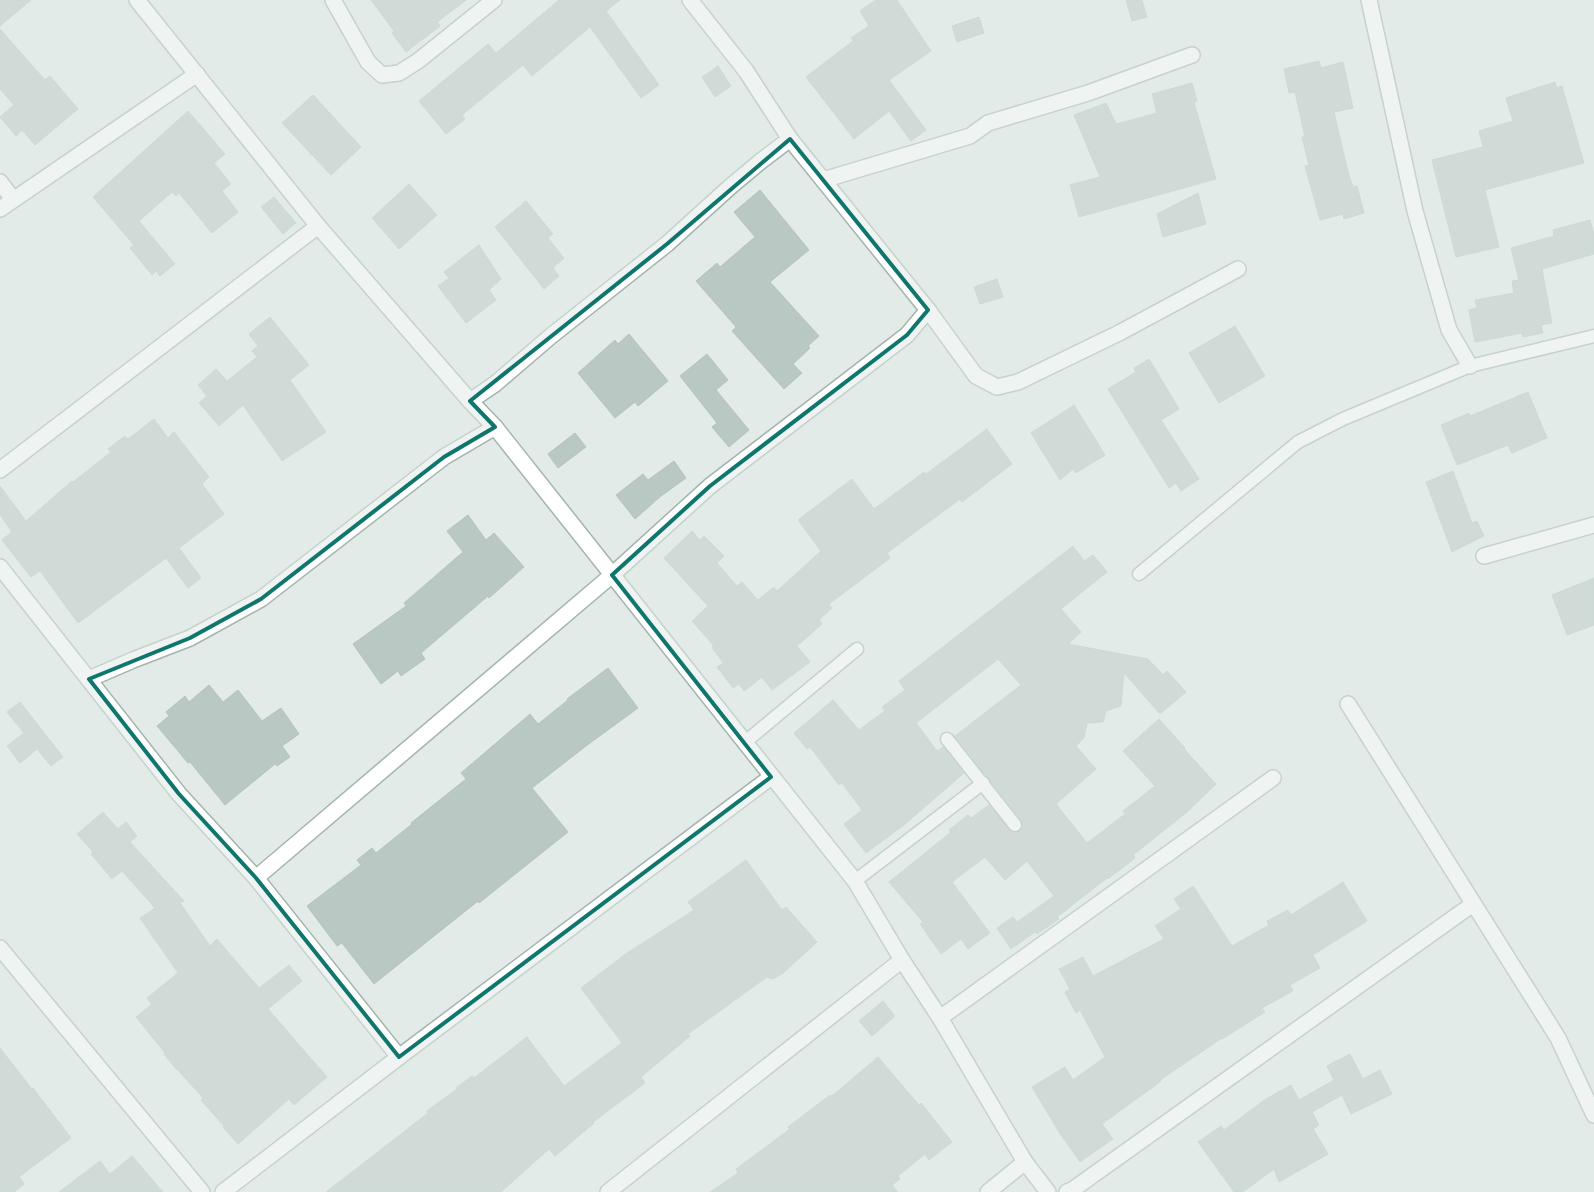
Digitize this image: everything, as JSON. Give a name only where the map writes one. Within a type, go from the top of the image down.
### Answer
[{"type":"street","points":[[137,0],[318,226],[470,401],[495,427],[855,881],[902,960],[940,1018],[1025,1162],[1048,1192]]},
{"type":"street","points":[[333,0],[368,62],[382,75],[399,73],[418,61],[494,0]]},
{"type":"street","points":[[690,0],[746,71],[790,140],[928,310],[976,376],[997,387],[1018,382],[1110,337],[1238,269]]},
{"type":"street","points":[[1369,0],[1418,220],[1449,330],[1470,366]]},
{"type":"street","points":[[823,180],[970,136],[988,123],[1088,93],[1192,56]]},
{"type":"street","points":[[0,209],[198,74]]},
{"type":"street","points":[[470,401],[495,384],[540,345],[660,250],[761,161],[790,140]]},
{"type":"street","points":[[0,182],[13,199]]},
{"type":"street","points":[[0,470],[318,226]]},
{"type":"street","points":[[256,878],[612,575],[710,486],[907,335],[928,310]]},
{"type":"street","points":[[90,679],[190,638],[260,599],[444,457],[495,427]]},
{"type":"street","points":[[1484,556],[1594,525]]},
{"type":"street","points":[[0,567],[179,794],[256,878],[399,1057]]},
{"type":"street","points":[[1348,704],[1558,1038],[1594,1115]]},
{"type":"street","points":[[223,1192],[771,777]]},
{"type":"street","points":[[940,1018],[1273,778]]},
{"type":"street","points":[[1067,1192],[1473,904]]},
{"type":"street","points":[[0,948],[202,1192]]},
{"type":"street","points":[[608,1192],[902,960]]},
{"type":"street","points":[[988,1192],[1025,1162]]},
{"type":"lane","points":[[1140,574],[1298,442],[1343,419],[1470,366],[1594,336]]},
{"type":"lane","points":[[744,743],[857,649]]},
{"type":"lane","points":[[947,739],[1015,825]]},
{"type":"lane","points":[[855,881],[983,783]]},
{"type":"highlighted area","points":[[790,139],[928,310],[907,335],[710,486],[612,575],[771,777],[399,1057],[256,878],[179,794],[89,679],[190,638],[261,599],[444,457],[495,427],[470,401],[667,244]]},
{"type":"building","points":[[0,0],[31,0],[0,26]]},
{"type":"building","points":[[371,0],[466,0],[437,22],[440,26],[406,52],[392,33],[394,31]]},
{"type":"building","points":[[559,0],[620,0],[606,11],[659,85],[641,98],[590,27],[532,76],[523,65],[462,115],[465,119],[446,134],[419,101],[488,44],[496,53]]},
{"type":"building","points":[[876,0],[897,0],[931,51],[889,80],[926,130],[911,141],[889,111],[854,139],[806,77],[853,41],[851,38],[869,26],[860,11]]},
{"type":"building","points":[[1126,0],[1142,0],[1147,17],[1132,21]]},
{"type":"building","points":[[979,17],[984,33],[957,42],[952,26]]},
{"type":"building","points":[[0,29],[45,80],[50,76],[78,109],[35,145],[22,130],[16,136],[0,117],[14,105],[0,89]]},
{"type":"building","points":[[1319,61],[1321,68],[1343,62],[1353,108],[1334,112],[1348,172],[1353,187],[1357,186],[1364,213],[1344,219],[1343,214],[1320,220],[1305,166],[1309,165],[1302,137],[1305,137],[1295,92],[1289,93],[1284,69]]},
{"type":"building","points":[[718,66],[731,86],[715,97],[702,77]]},
{"type":"building","points":[[1555,82],[1557,88],[1562,86],[1584,163],[1485,190],[1499,247],[1456,257],[1432,160],[1483,147],[1479,131],[1513,121],[1506,98]]},
{"type":"building","points":[[1192,83],[1197,101],[1194,102],[1216,179],[1079,217],[1070,185],[1100,177],[1074,115],[1106,103],[1116,124],[1157,113],[1152,94]]},
{"type":"building","points":[[313,95],[361,147],[331,175],[282,123]]},
{"type":"building","points":[[188,111],[225,154],[214,163],[231,184],[222,191],[238,212],[212,233],[179,193],[176,196],[172,192],[139,221],[175,264],[160,276],[156,271],[152,275],[130,248],[134,245],[93,197]]},
{"type":"building","points":[[409,184],[437,215],[399,249],[372,218]]},
{"type":"building","points":[[760,190],[809,250],[770,282],[819,336],[808,346],[810,348],[793,364],[802,373],[784,389],[732,331],[736,327],[696,281],[717,263],[720,267],[755,237],[734,212]]},
{"type":"building","points":[[1198,193],[1206,224],[1163,237],[1157,214]]},
{"type":"building","points":[[274,197],[296,223],[283,234],[261,207]]},
{"type":"building","points":[[526,201],[553,234],[548,238],[564,258],[553,268],[559,276],[544,289],[495,227]]},
{"type":"building","points":[[1590,220],[1594,235],[1594,254],[1542,269],[1552,323],[1541,325],[1543,333],[1523,337],[1522,333],[1475,342],[1469,310],[1477,308],[1475,300],[1514,293],[1512,281],[1519,280],[1511,248],[1554,236],[1553,230]]},
{"type":"building","points":[[479,245],[501,279],[489,290],[496,300],[466,323],[438,286],[449,278],[444,272]]},
{"type":"building","points":[[997,279],[1003,297],[980,304],[974,287]]},
{"type":"building","points":[[270,317],[309,365],[290,380],[326,432],[282,461],[243,405],[219,426],[199,403],[207,396],[198,385],[216,369],[227,381],[257,357],[252,351],[258,346],[249,334]]},
{"type":"building","points":[[1235,326],[1265,376],[1219,403],[1189,353]]},
{"type":"building","points":[[629,334],[668,381],[638,406],[635,402],[615,418],[578,373],[615,340],[618,344]]},
{"type":"building","points":[[707,354],[728,380],[716,390],[749,430],[729,447],[712,427],[717,423],[680,376]]},
{"type":"building","points":[[1149,359],[1179,409],[1161,420],[1199,479],[1181,491],[1176,483],[1169,488],[1108,389],[1136,372],[1134,368]]},
{"type":"building","points":[[1528,392],[1547,438],[1512,453],[1508,445],[1457,465],[1441,425],[1469,413],[1470,416]]},
{"type":"building","points":[[1074,405],[1105,455],[1076,473],[1073,469],[1060,480],[1031,433]]},
{"type":"building","points":[[154,419],[168,438],[174,432],[209,477],[202,484],[224,514],[179,548],[201,578],[188,588],[166,558],[78,623],[40,571],[31,577],[2,540],[12,532],[0,515],[0,486],[26,521],[72,481],[111,452],[108,449],[125,436],[128,439]]},
{"type":"building","points":[[987,429],[1012,464],[962,502],[960,499],[887,553],[890,558],[829,604],[832,608],[819,620],[822,624],[797,646],[810,662],[772,690],[762,677],[744,691],[739,684],[733,688],[717,667],[723,663],[712,647],[714,646],[692,621],[708,606],[664,558],[692,531],[700,540],[704,536],[724,556],[717,563],[737,586],[742,582],[758,600],[774,587],[777,591],[821,551],[798,520],[852,479],[874,509]]},
{"type":"building","points":[[575,433],[586,447],[558,468],[548,454]]},
{"type":"building","points":[[674,461],[686,478],[661,496],[635,519],[616,495],[643,474],[648,480]]},
{"type":"building","points":[[1453,471],[1472,523],[1477,521],[1484,536],[1452,552],[1426,482]]},
{"type":"building","points":[[468,515],[486,540],[494,533],[524,567],[421,653],[425,659],[401,676],[398,671],[381,684],[353,644],[406,606],[404,603],[463,552],[447,531]]},
{"type":"building","points":[[1073,546],[1084,561],[1093,555],[1107,572],[1061,609],[1081,632],[1068,644],[1148,659],[1163,675],[1167,671],[1186,692],[1160,714],[1124,673],[1121,706],[1106,711],[1103,722],[1087,723],[1084,738],[1076,746],[1096,769],[1056,804],[1087,843],[1125,814],[1123,811],[1155,786],[1123,751],[1159,719],[1216,784],[1187,812],[1133,855],[1135,858],[1057,917],[1059,919],[1037,934],[1035,932],[1011,949],[997,928],[1013,917],[1017,922],[1054,896],[1027,861],[1005,880],[985,857],[952,882],[990,933],[968,949],[961,939],[941,954],[920,924],[923,922],[889,882],[951,832],[949,830],[968,815],[971,818],[989,805],[1012,832],[1017,833],[1022,828],[1021,820],[955,736],[1021,685],[998,659],[916,723],[937,751],[943,747],[964,773],[904,825],[866,853],[844,824],[862,810],[842,783],[839,785],[810,747],[807,749],[794,733],[833,700],[859,730],[885,711],[882,707],[905,690],[899,681]]},
{"type":"building","points":[[1594,578],[1594,625],[1567,635],[1552,595]]},
{"type":"building","points":[[608,668],[638,708],[532,788],[568,832],[374,984],[342,943],[337,946],[307,906],[361,865],[357,860],[372,848],[376,853],[466,779],[461,773],[530,714],[538,724]]},
{"type":"building","points":[[209,685],[223,702],[238,690],[262,721],[281,708],[299,734],[282,746],[290,757],[277,766],[275,764],[225,805],[190,762],[188,763],[157,726],[169,716],[166,712],[185,696],[189,702]]},
{"type":"building","points":[[20,702],[63,757],[51,766],[37,749],[20,763],[7,746],[24,733],[7,712]]},
{"type":"building","points":[[103,812],[118,829],[126,822],[137,836],[130,842],[184,901],[180,903],[210,946],[217,939],[259,988],[289,965],[302,981],[268,1009],[327,1077],[294,1105],[289,1099],[238,1144],[201,1100],[203,1098],[176,1069],[136,1017],[152,1004],[147,998],[178,973],[140,918],[155,908],[122,871],[112,879],[91,854],[93,852],[77,834]]},
{"type":"building","points":[[746,860],[782,910],[786,907],[817,942],[782,974],[773,979],[767,977],[688,1034],[690,1036],[641,1077],[645,1083],[593,1122],[555,1156],[549,1149],[501,1192],[326,1192],[428,1113],[427,1111],[456,1088],[472,1076],[474,1078],[527,1037],[564,1086],[622,1043],[581,988],[627,953],[694,910],[688,902]]},
{"type":"building","points":[[1343,882],[1367,921],[1313,955],[1320,968],[1290,985],[1293,991],[1262,1008],[1265,1012],[1222,1038],[1160,1080],[1102,1124],[1113,1139],[1080,1162],[1059,1132],[1032,1087],[1065,1067],[1073,1080],[1105,1057],[1080,1010],[1076,1013],[1065,992],[1070,989],[1059,969],[1083,957],[1093,976],[1164,939],[1155,926],[1181,909],[1174,899],[1193,886],[1232,946],[1269,925],[1267,921],[1288,910],[1291,915]]},
{"type":"building","points":[[883,1001],[895,1016],[872,1036],[859,1021]]},
{"type":"building","points":[[0,1048],[71,1138],[19,1177],[24,1184],[14,1192],[0,1192]]},
{"type":"building","points":[[1350,1054],[1363,1079],[1380,1070],[1392,1094],[1351,1114],[1342,1095],[1312,1112],[1319,1125],[1313,1129],[1328,1154],[1279,1182],[1274,1169],[1243,1192],[1234,1192],[1198,1142],[1221,1126],[1224,1130],[1266,1099],[1291,1085],[1299,1100],[1334,1080],[1327,1066]]},
{"type":"building","points":[[878,1057],[919,1105],[921,1103],[952,1142],[929,1160],[925,1154],[898,1176],[900,1179],[892,1185],[898,1192],[710,1192],[738,1173],[736,1169],[790,1129],[788,1127],[830,1095],[832,1096]]},
{"type":"building","points":[[132,1156],[163,1192],[59,1192],[100,1161],[110,1174]]}]
